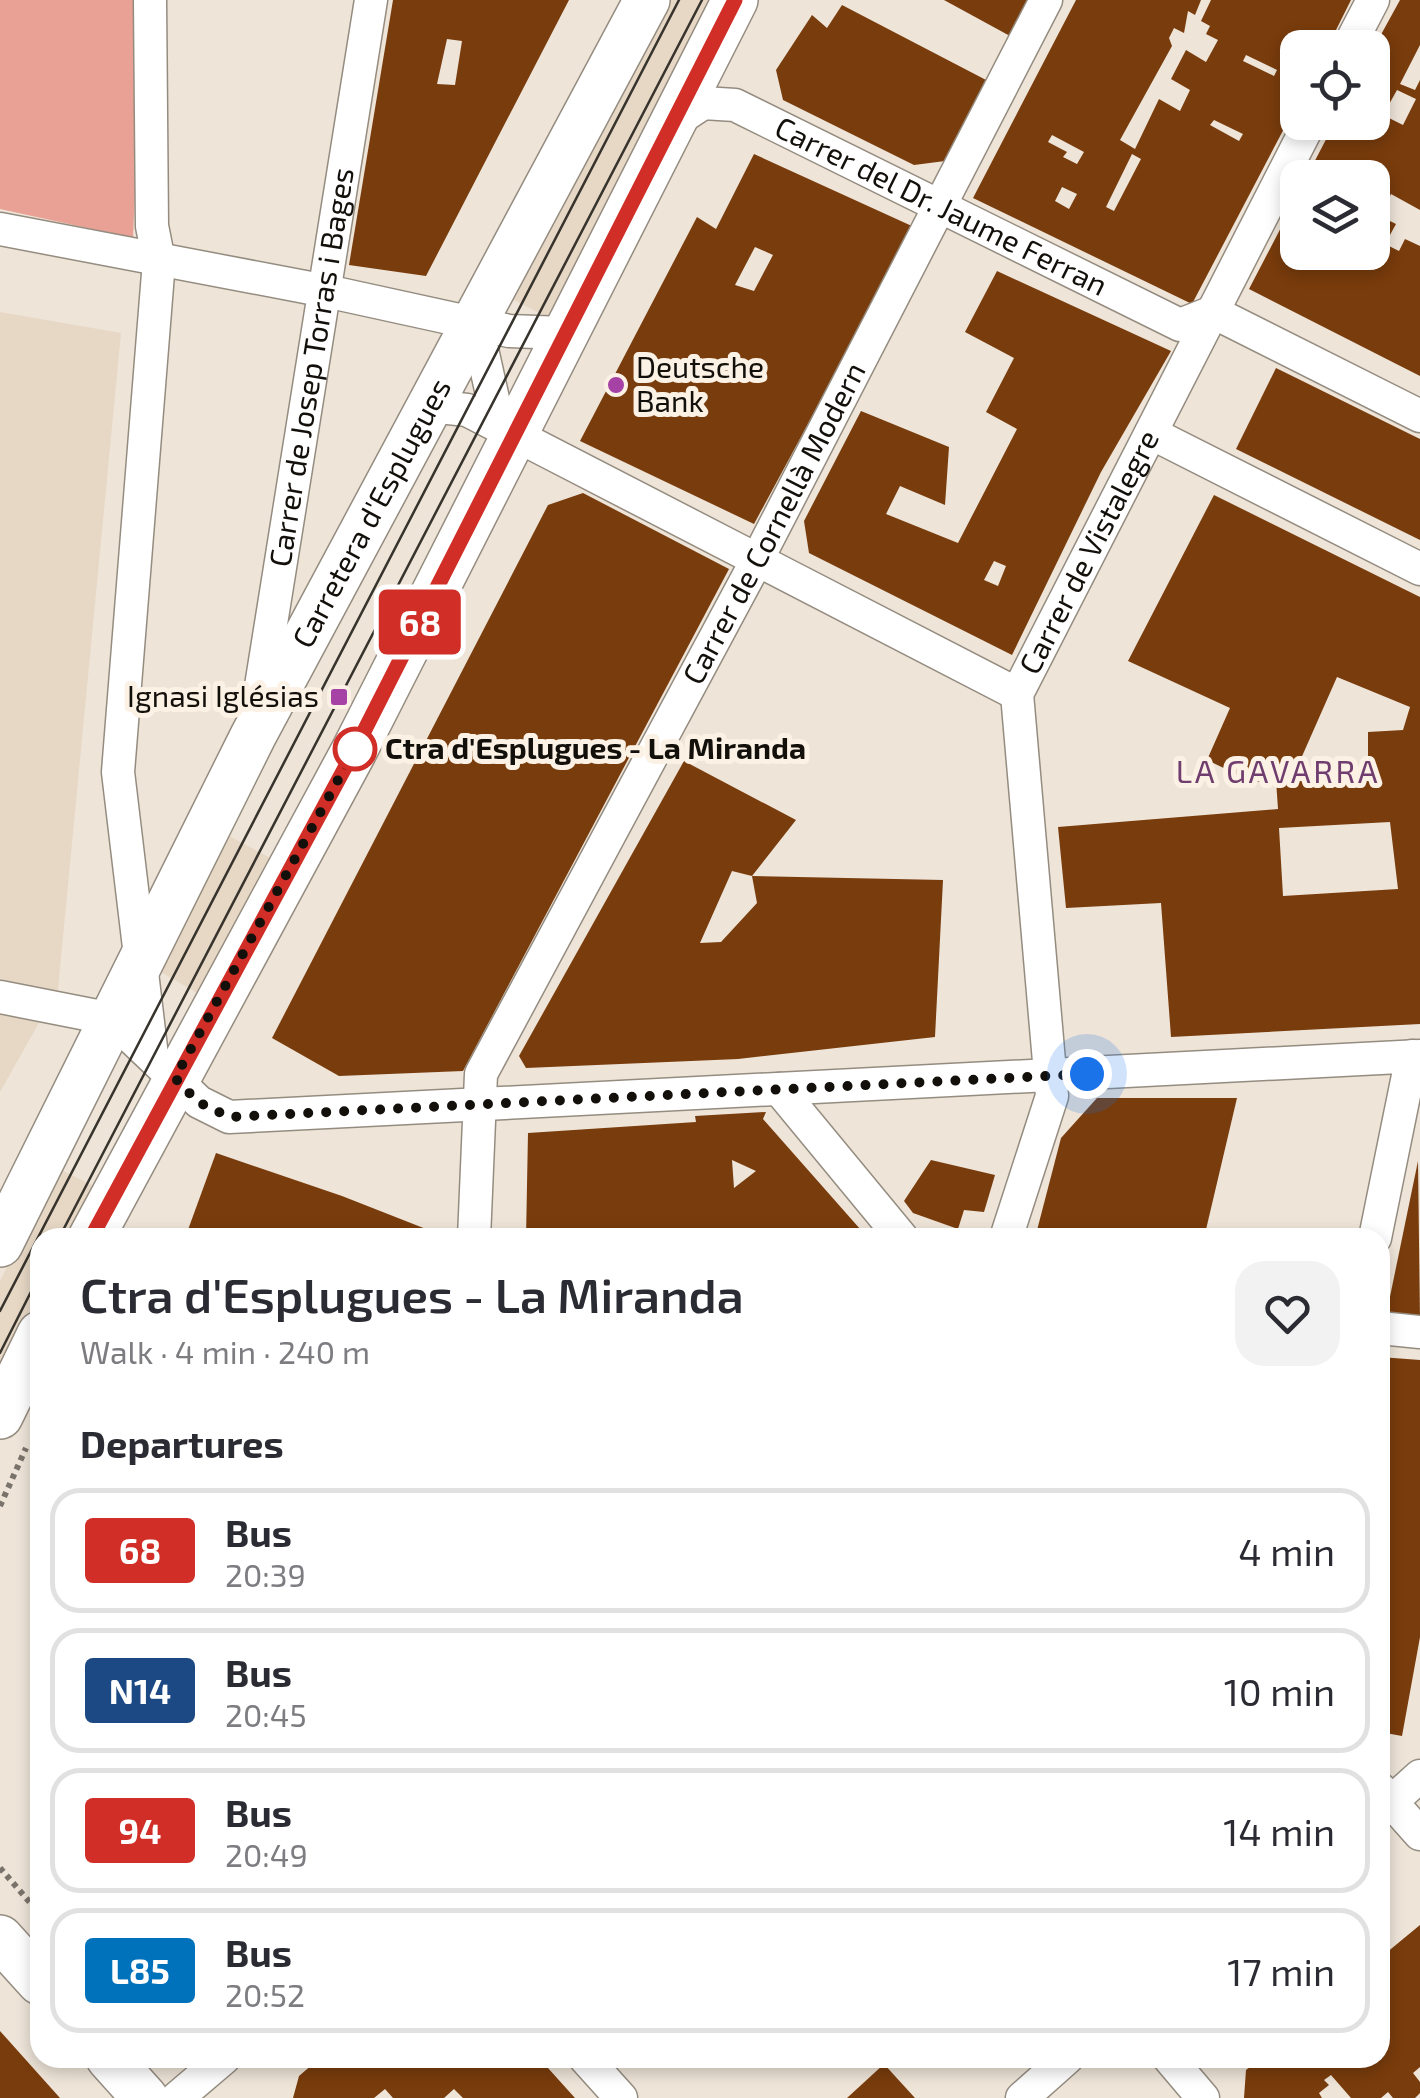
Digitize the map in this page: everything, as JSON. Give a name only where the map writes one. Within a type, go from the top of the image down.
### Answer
[{"type":"street","points":[[150,0],[152,226],[160,261],[118,772],[141,962],[175,1079]]},
{"type":"street","name":"Carrer de Josep Torras i Bages","points":[[253,736],[371,0]]},
{"type":"street","name":"Carretera d'Esplugues","points":[[4,1226],[253,736],[647,0]]},
{"type":"street","points":[[96,1228],[354,751],[507,431],[564,333],[735,0]]},
{"type":"street","name":"Carrer de Cornellà Modern","points":[[474,1228],[482,1074],[757,560],[1046,0]]},
{"type":"street","points":[[1357,30],[1373,0]]},
{"type":"street","name":"Carrer del Dr. Jaume Ferran","points":[[671,124],[692,107],[726,102],[940,203],[1180,324],[1213,312]]},
{"type":"street","name":"Carrer de Vistalegre","points":[[1009,1228],[1052,1096],[1017,694],[1301,140]]},
{"type":"street","points":[[0,229],[326,291],[508,331],[564,333]]},
{"type":"street","points":[[1213,312],[1420,416]]},
{"type":"street","points":[[476,322],[507,431]]},
{"type":"street","points":[[421,418],[449,406],[507,431],[1017,694]]},
{"type":"street","points":[[1151,434],[1420,569]]},
{"type":"street","points":[[0,996],[112,1020],[175,1079],[229,1117],[1416,1056],[1377,1228]]},
{"type":"street","points":[[779,1089],[894,1228]]},
{"type":"street","points":[[1390,1329],[1420,1332]]},
{"type":"street","points":[[16,1425],[30,1372]]},
{"type":"street","points":[[1390,1797],[1420,1776]]},
{"type":"street","points":[[1390,1806],[1420,1834]]},
{"type":"street","points":[[0,1938],[30,1971]]},
{"type":"street","points":[[117,2068],[145,2098]]},
{"type":"street","points":[[177,2098],[212,2068]]},
{"type":"street","points":[[594,2068],[621,2098]]},
{"type":"street","points":[[1022,2098],[1056,2068]]},
{"type":"street","points":[[1178,2068],[1203,2098]]},
{"type":"path","points":[[0,1506],[16,1425]]},
{"type":"path","points":[[0,1868],[30,1902]]},
{"type":"shaded area","points":[[0,0],[143,0],[133,238],[0,209]]},
{"type":"shaded area","points":[[666,0],[717,0],[551,319],[512,299]]},
{"type":"shaded area","points":[[0,312],[121,333],[58,989],[0,1092]]},
{"type":"shaded area","points":[[222,832],[278,862],[199,994],[159,971]]},
{"type":"shaded area","points":[[57,1168],[98,1188],[78,1228],[30,1228],[30,1322],[0,1381],[0,1281]]},
{"type":"building","points":[[393,0],[569,0],[426,276],[349,265]],"holes":[[[447,39],[462,41],[455,85],[437,84]]]},
{"type":"building","points":[[944,0],[1028,0],[1010,36]]},
{"type":"building","points":[[1076,0],[1201,0],[1195,15],[1188,11],[1184,33],[1174,28],[1169,38],[1172,46],[1120,140],[1135,149],[1159,99],[1180,111],[1190,90],[1171,79],[1186,50],[1206,62],[1218,40],[1206,34],[1210,26],[1201,21],[1211,0],[1351,0],[1336,30],[1280,30],[1280,136],[1192,304],[973,198]],"holes":[[[1246,55],[1277,70],[1274,76],[1243,61]],[[1214,120],[1243,134],[1239,141],[1210,125]],[[1052,135],[1084,152],[1077,164],[1063,157],[1067,152],[1048,142]],[[1132,154],[1141,159],[1114,211],[1106,207]],[[1062,187],[1077,194],[1069,209],[1055,201]]]},
{"type":"building","points":[[1400,0],[1420,0],[1420,45],[1400,84],[1415,90],[1420,80],[1420,210],[1390,196],[1390,160],[1315,160],[1326,140],[1390,140],[1390,118],[1403,125],[1416,99],[1397,90],[1390,102],[1390,30],[1384,30]]},
{"type":"building","points":[[842,5],[988,81],[945,161],[914,165],[783,100],[776,70],[812,15],[827,28]]},
{"type":"building","points":[[754,154],[914,227],[754,524],[580,441],[697,217],[716,229]],"holes":[[[755,247],[773,255],[754,291],[735,285]]]},
{"type":"building","points":[[1280,230],[1280,270],[1390,270],[1390,246],[1399,251],[1405,239],[1420,246],[1420,376],[1249,289]]},
{"type":"building","points":[[997,271],[1171,351],[1101,472],[1012,655],[809,553],[804,521],[861,411],[949,447],[945,505],[900,486],[886,514],[958,543],[1017,429],[986,412],[1014,358],[965,332]],"holes":[[[994,561],[1006,566],[998,586],[984,580]]]},
{"type":"building","points":[[1276,368],[1420,439],[1420,540],[1236,449]]},
{"type":"building","points":[[583,493],[729,569],[463,1071],[339,1076],[272,1038],[548,505]]},
{"type":"building","points":[[1214,495],[1420,597],[1420,1024],[1171,1037],[1161,903],[1066,908],[1058,827],[1278,809],[1276,780],[1230,784],[1234,773],[1207,760],[1230,708],[1128,661]],"holes":[[[1337,677],[1410,707],[1403,730],[1368,732],[1368,774],[1292,779]],[[1390,822],[1398,889],[1283,896],[1279,828]]]},
{"type":"building","points":[[684,761],[796,820],[752,876],[943,880],[935,1037],[738,1059],[526,1068],[519,1056]],"holes":[[[732,871],[752,876],[757,903],[721,942],[700,943]]]},
{"type":"building","points":[[1097,1098],[1237,1098],[1206,1228],[1038,1228],[1061,1138]]},
{"type":"building","points":[[766,1112],[763,1119],[859,1228],[526,1228],[528,1133],[696,1122],[695,1116]],"holes":[[[732,1160],[756,1171],[734,1188]]]},
{"type":"building","points":[[216,1153],[423,1228],[189,1228]]},
{"type":"building","points":[[931,1160],[995,1175],[984,1212],[964,1210],[958,1228],[913,1213],[904,1201]]},
{"type":"building","points":[[1418,1161],[1420,1319],[1390,1316],[1390,1297]]},
{"type":"building","points":[[1390,1358],[1420,1360],[1420,1637],[1402,1736],[1390,1734]]},
{"type":"building","points":[[1420,1925],[1420,2067],[1413,2073],[1420,2082],[1420,2093],[1415,2098],[1393,2098],[1388,2092],[1381,2098],[1351,2098],[1331,2075],[1324,2080],[1329,2085],[1319,2093],[1322,2098],[1244,2098],[1249,2068],[1390,2068],[1390,1950]]},
{"type":"building","points":[[0,2031],[60,2098],[0,2098]]},
{"type":"building","points":[[308,2068],[548,2068],[575,2098],[463,2098],[454,2089],[444,2098],[393,2098],[385,2089],[374,2098],[293,2098],[299,2076]]},
{"type":"building","points":[[880,2068],[888,2068],[915,2098],[847,2098]]},
{"type":"tram line","points":[[43,1228],[679,0]]},
{"type":"tram line","points":[[64,1228],[702,0]]},
{"type":"tram line","points":[[0,1311],[30,1253]]},
{"type":"tram line","points":[[0,1353],[30,1294]]},
{"type":"bus line","name":"68","points":[[96,1228],[354,751],[735,0]]},
{"type":"place","name":"Deutsche Bank","points":[[616,385]]},
{"type":"place","name":"Ignasi Iglésias","points":[[339,697]]},
{"type":"place","name":"Ctra d'Esplugues - La Miranda","points":[[355,749]]},
{"type":"district","name":"LA GAVARRA","points":[[1278,772]]},
{"type":"route","points":[[355,749],[175,1078],[198,1102],[229,1117],[1087,1074]]}]
